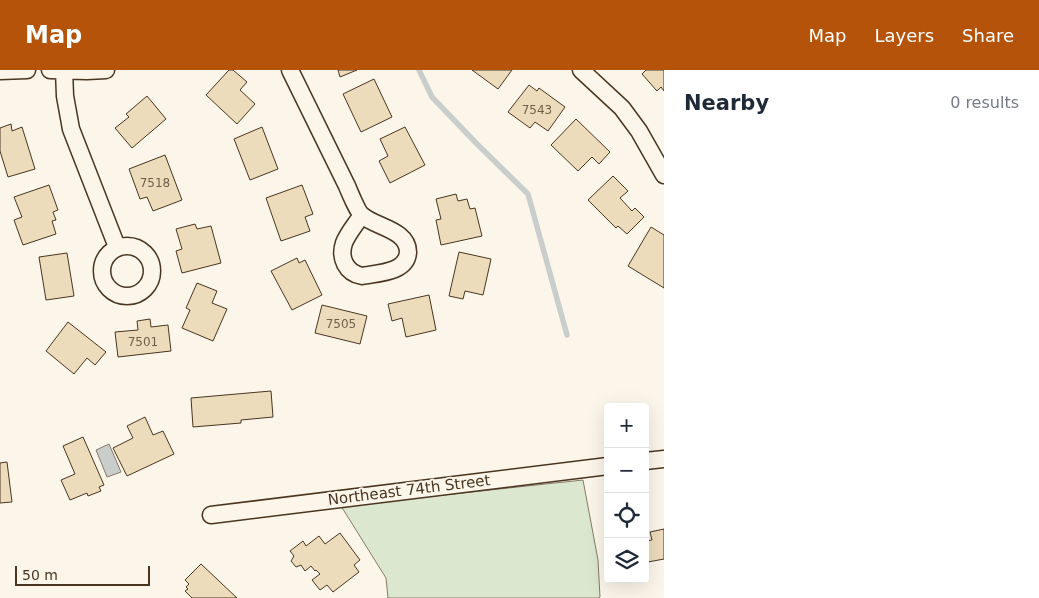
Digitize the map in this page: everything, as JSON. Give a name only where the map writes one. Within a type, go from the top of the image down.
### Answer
[{"type":"street","points":[[0,71],[27,70]]},
{"type":"street","points":[[106,70],[87,72],[60,70],[71,129],[117,247]]},
{"type":"street","points":[[290,70],[361,216]]},
{"type":"street","points":[[581,70],[622,108],[639,130],[664,175]]},
{"type":"street","points":[[649,461],[664,459]]},
{"type":"street","name":"Northeast 74th Street","points":[[211,515],[604,466]]},
{"type":"green space","points":[[583,480],[598,560],[600,597],[598,598],[388,598],[386,578],[341,506]]},
{"type":"shaded area","points":[[109,444],[121,472],[107,477],[96,450]]},
{"type":"building","points":[[229,70],[233,70],[247,82],[240,90],[255,104],[237,124],[206,95]]},
{"type":"building","points":[[338,70],[357,70],[340,77]]},
{"type":"building","points":[[472,70],[512,70],[498,89]]},
{"type":"building","points":[[646,70],[664,70],[664,91],[661,87],[657,91],[642,74]]},
{"type":"building","points":[[374,79],[392,117],[361,132],[343,94]]},
{"type":"building","points":[[529,85],[537,91],[539,88],[565,107],[548,131],[535,122],[530,128],[508,112]]},
{"type":"building","points":[[147,96],[166,119],[132,148],[115,128],[129,117],[126,114]]},
{"type":"building","points":[[576,119],[610,152],[599,164],[592,157],[578,171],[551,145]]},
{"type":"building","points":[[11,124],[12,131],[22,127],[35,169],[8,177],[0,151],[0,128]]},
{"type":"building","points":[[262,127],[278,169],[250,180],[234,139]]},
{"type":"building","points":[[405,127],[425,165],[390,183],[379,161],[388,156],[380,139]]},
{"type":"building","points":[[165,155],[182,200],[153,211],[147,197],[140,199],[129,169]]},
{"type":"building","points":[[613,176],[628,191],[620,198],[632,211],[635,208],[644,217],[627,234],[618,226],[616,228],[588,200]]},
{"type":"building","points":[[49,185],[58,210],[53,212],[56,220],[52,221],[56,234],[23,245],[14,220],[22,217],[14,197]]},
{"type":"building","points":[[302,185],[313,214],[305,217],[310,231],[281,241],[266,198]]},
{"type":"building","points":[[456,194],[458,201],[467,199],[470,209],[475,208],[482,236],[441,245],[436,220],[441,219],[436,199]]},
{"type":"building","points":[[195,224],[197,229],[211,226],[221,263],[182,273],[176,251],[182,249],[176,229]]},
{"type":"building","points":[[651,227],[664,235],[664,288],[628,266]]},
{"type":"building","points":[[459,252],[491,259],[483,295],[465,291],[463,299],[449,296]]},
{"type":"building","points":[[67,253],[74,296],[46,300],[39,257]]},
{"type":"building","points":[[297,258],[299,263],[305,260],[322,295],[292,310],[271,271]]},
{"type":"building","points":[[197,283],[217,291],[212,303],[227,309],[213,341],[182,328],[190,310],[186,308]]},
{"type":"building","points":[[429,295],[436,330],[406,337],[402,318],[392,321],[388,304]]},
{"type":"building","points":[[322,305],[367,316],[360,344],[315,333]]},
{"type":"building","points":[[150,319],[151,327],[168,325],[171,351],[118,357],[115,332],[138,330],[137,321]]},
{"type":"building","points":[[68,322],[106,352],[95,365],[87,358],[74,374],[46,351]]},
{"type":"building","points":[[271,391],[273,417],[241,420],[241,423],[193,427],[191,398]]},
{"type":"building","points":[[145,417],[153,435],[163,431],[174,454],[127,476],[113,448],[133,438],[127,426]]},
{"type":"building","points":[[83,437],[104,485],[99,487],[101,491],[88,496],[87,493],[70,500],[61,480],[75,474],[63,446]]},
{"type":"building","points":[[7,462],[12,502],[0,503],[0,463]]},
{"type":"building","points":[[664,529],[664,559],[649,562],[649,540],[652,540],[650,532]]},
{"type":"building","points":[[340,533],[360,560],[354,565],[359,572],[333,592],[327,585],[320,590],[312,580],[320,574],[311,566],[305,571],[301,565],[296,567],[291,561],[294,556],[290,551],[303,541],[306,546],[319,536],[325,544]]},
{"type":"building","points":[[201,564],[237,598],[192,598],[185,591],[188,589],[186,587],[189,584],[185,580]]},
{"type":"waterway","points":[[419,70],[432,97],[528,194],[567,335]]}]
